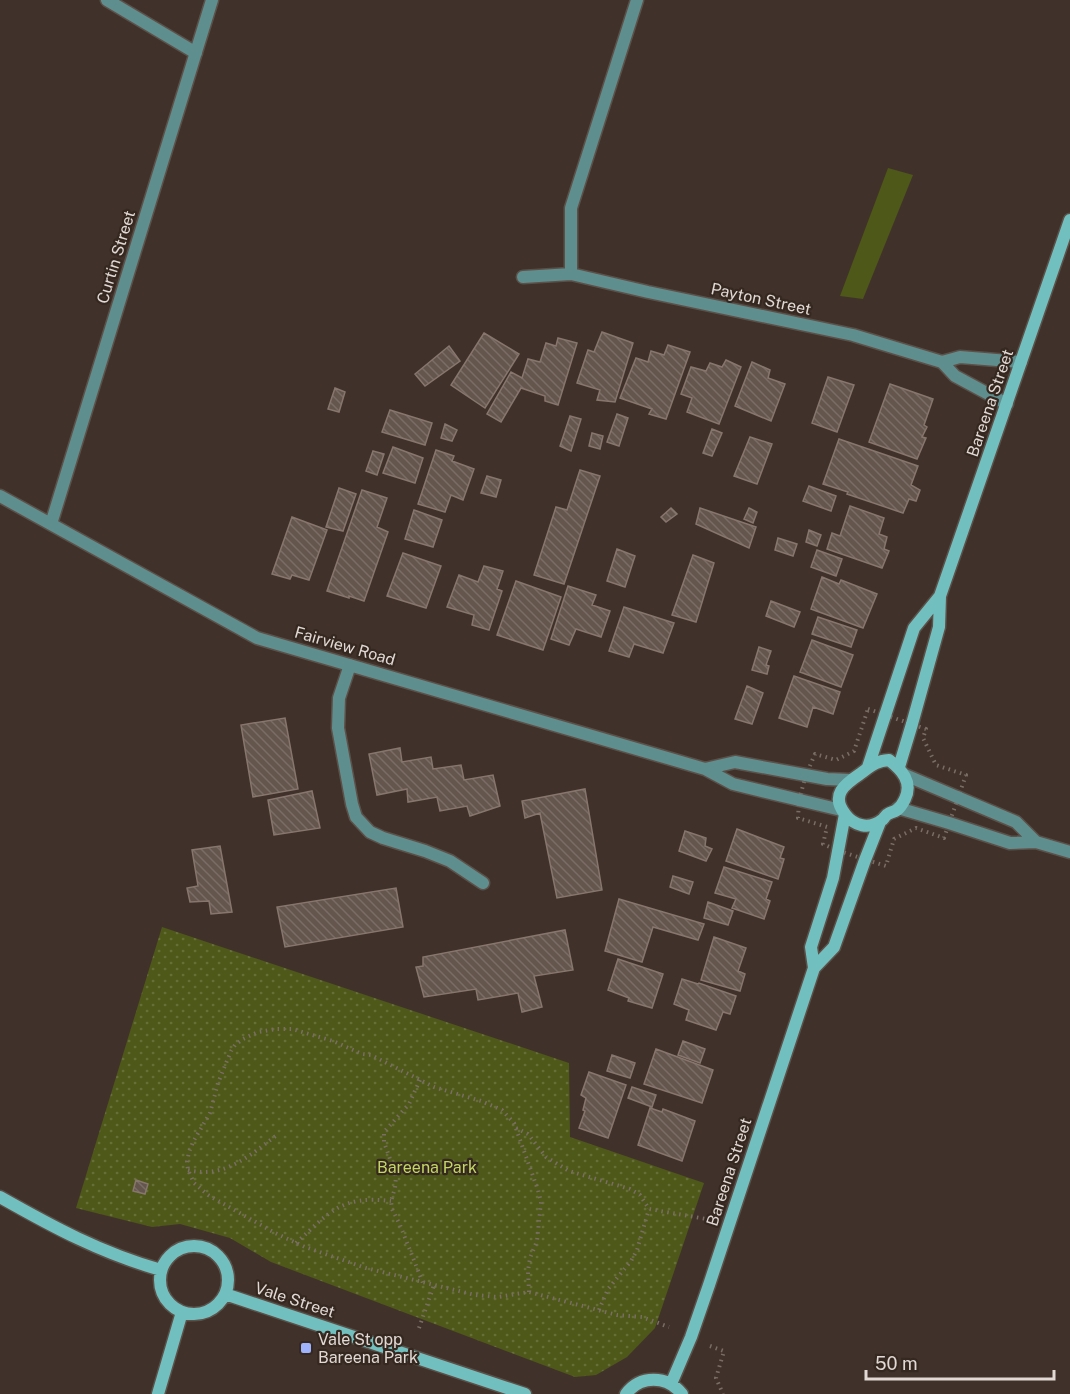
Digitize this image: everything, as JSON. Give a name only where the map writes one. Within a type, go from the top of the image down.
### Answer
[{"type":"main road","name":"Bareena Street","points":[[902,771],[912,724],[939,627],[940,596],[1070,220]]},
{"type":"main road","name":"Bareena Street","points":[[868,767],[914,628],[940,596]]},
{"type":"main road","points":[[889,760],[902,771],[908,785],[907,795],[898,808],[888,813],[880,822],[861,826],[853,823],[843,812],[839,799],[849,780],[868,767],[878,761],[889,760]]},
{"type":"main road","name":"Bareena Street","points":[[814,968],[811,947],[833,878],[843,812]]},
{"type":"main road","name":"Bareena Street","points":[[671,1384],[691,1337],[814,968],[834,947],[880,822]]},
{"type":"main road","points":[[0,1197],[88,1244],[130,1261],[161,1270]]},
{"type":"main road","points":[[183,1246],[206,1247],[223,1261],[228,1283],[225,1294],[220,1303],[212,1309],[202,1313],[182,1312],[165,1300],[159,1280],[161,1270],[165,1259],[173,1251],[183,1246]]},
{"type":"main road","name":"Vale Street","points":[[225,1294],[525,1394]]},
{"type":"main road","points":[[158,1394],[182,1312]]},
{"type":"main road","points":[[626,1394],[637,1383],[648,1380],[660,1380],[671,1384],[682,1394]]},
{"type":"street","points":[[106,0],[196,53]]},
{"type":"street","name":"Curtin Street","points":[[51,524],[212,0]]},
{"type":"street","points":[[571,274],[571,208],[637,0]]},
{"type":"street","name":"Payton Street","points":[[523,277],[571,274],[853,335],[942,362],[955,376],[1007,404]]},
{"type":"street","name":"Payton Street","points":[[942,362],[960,357],[1021,362]]},
{"type":"street","name":"Fairview Road","points":[[0,496],[257,638],[705,769],[733,783],[843,812]]},
{"type":"street","points":[[350,665],[339,698],[338,728],[356,817],[370,832],[450,861],[483,883]]},
{"type":"street","name":"Fairview Road","points":[[705,769],[735,762],[827,779],[849,780]]},
{"type":"street","points":[[902,771],[1016,822],[1036,842]]},
{"type":"street","points":[[898,808],[1010,843],[1036,842],[1070,852]]},
{"type":"path","points":[[529,1292],[528,1271],[537,1240],[541,1202],[514,1123],[502,1110],[434,1087],[371,1055],[362,1054],[348,1047],[292,1029],[258,1032],[235,1045],[218,1083],[210,1113],[193,1142],[187,1161],[194,1183],[208,1194],[296,1243],[366,1268],[475,1294],[498,1297],[529,1292],[617,1315],[642,1317],[669,1327]]},
{"type":"path","points":[[420,1080],[409,1104],[384,1132],[384,1142],[396,1176],[391,1201],[392,1209],[423,1283]]},
{"type":"path","points":[[516,1128],[528,1134],[546,1157],[569,1171],[630,1189],[640,1195],[649,1209],[730,1223]]},
{"type":"path","points":[[188,1170],[201,1173],[232,1167],[277,1135]]},
{"type":"path","points":[[296,1243],[340,1206],[354,1201],[376,1199],[391,1201]]},
{"type":"path","points":[[599,1310],[608,1289],[637,1250],[649,1209]]},
{"type":"path","points":[[419,1328],[434,1285]]},
{"type":"path","points":[[710,1346],[724,1350],[716,1378],[723,1394]]},
{"type":"green space","points":[[888,168],[913,175],[863,299],[840,296]]},
{"type":"green space","name":"Bareena Park","points":[[162,927],[569,1063],[570,1137],[704,1183],[655,1328],[627,1357],[596,1375],[575,1377],[271,1262],[230,1238],[180,1224],[152,1227],[76,1208]]},
{"type":"building","points":[[602,332],[633,343],[615,402],[597,400],[600,390],[577,383],[588,350],[594,352]]},
{"type":"building","points":[[484,333],[519,354],[485,408],[451,385]]},
{"type":"building","points":[[558,338],[577,343],[558,405],[545,401],[545,396],[521,388],[501,422],[487,414],[511,372],[522,378],[528,359],[540,362],[546,343],[556,346]]},
{"type":"building","points":[[668,345],[690,352],[666,419],[649,414],[652,409],[620,398],[636,358],[648,362],[651,351],[664,355]]},
{"type":"building","points":[[449,346],[460,361],[425,386],[415,374]]},
{"type":"building","points":[[726,360],[741,367],[719,424],[687,412],[692,398],[681,394],[691,367],[706,371],[710,363],[722,367]]},
{"type":"building","points":[[752,362],[770,370],[768,378],[785,384],[771,421],[735,406]]},
{"type":"building","points":[[828,377],[854,385],[837,432],[812,423]]},
{"type":"building","points":[[890,384],[933,399],[924,425],[927,427],[922,437],[926,438],[917,459],[869,442]]},
{"type":"building","points":[[335,388],[345,392],[339,412],[328,409]]},
{"type":"building","points":[[390,410],[432,423],[425,445],[382,432]]},
{"type":"building","points":[[617,414],[628,418],[619,446],[607,442]]},
{"type":"building","points":[[570,416],[581,419],[571,451],[560,446]]},
{"type":"building","points":[[445,424],[457,430],[452,441],[441,438]]},
{"type":"building","points":[[712,429],[722,433],[712,456],[703,453]]},
{"type":"building","points":[[592,433],[603,436],[600,449],[589,446]]},
{"type":"building","points":[[750,437],[772,444],[757,484],[734,476]]},
{"type":"building","points":[[839,439],[918,466],[911,485],[920,490],[916,501],[909,499],[903,513],[823,484]]},
{"type":"building","points":[[393,447],[423,458],[415,483],[383,473]]},
{"type":"building","points":[[436,450],[454,456],[452,461],[474,469],[463,500],[451,495],[445,512],[418,504]]},
{"type":"building","points":[[373,451],[384,454],[377,475],[366,471]]},
{"type":"building","points":[[580,470],[600,476],[564,584],[534,575],[556,507],[567,510]]},
{"type":"building","points":[[487,476],[501,480],[496,497],[481,493]]},
{"type":"building","points":[[809,486],[836,496],[831,511],[803,501]]},
{"type":"building","points":[[339,488],[356,494],[343,531],[326,527]]},
{"type":"building","points":[[362,490],[387,498],[377,527],[388,532],[364,601],[327,591]]},
{"type":"building","points":[[850,506],[884,518],[879,534],[887,537],[884,549],[889,551],[882,568],[827,549],[832,533],[840,536]]},
{"type":"building","points":[[671,508],[677,514],[666,522],[661,517]]},
{"type":"building","points":[[700,508],[756,527],[749,548],[696,524]]},
{"type":"building","points":[[749,508],[757,512],[753,523],[744,519]]},
{"type":"building","points":[[414,510],[442,520],[433,547],[405,539]]},
{"type":"building","points":[[292,517],[327,530],[309,580],[292,575],[290,579],[272,574]]},
{"type":"building","points":[[809,530],[821,535],[817,546],[806,542]]},
{"type":"building","points":[[778,538],[797,544],[793,556],[775,550]]},
{"type":"building","points":[[617,549],[635,556],[625,587],[607,581]]},
{"type":"building","points":[[817,550],[842,559],[836,576],[811,567]]},
{"type":"building","points":[[403,553],[441,566],[426,608],[387,596]]},
{"type":"building","points":[[693,555],[714,563],[696,622],[672,615]]},
{"type":"building","points":[[484,566],[503,571],[497,589],[502,591],[489,630],[472,625],[474,615],[447,607],[459,575],[478,582]]},
{"type":"building","points":[[822,577],[839,584],[841,580],[877,594],[863,628],[811,609]]},
{"type":"building","points":[[516,581],[561,597],[543,650],[497,635]]},
{"type":"building","points":[[568,586],[596,595],[592,605],[610,611],[601,637],[576,629],[569,645],[551,639]]},
{"type":"building","points":[[771,601],[800,612],[794,627],[766,616]]},
{"type":"building","points":[[624,607],[674,623],[663,653],[634,644],[629,657],[609,651]]},
{"type":"building","points":[[818,617],[857,630],[851,647],[812,634]]},
{"type":"building","points":[[812,640],[853,655],[841,687],[800,672]]},
{"type":"building","points":[[759,647],[771,651],[766,665],[769,666],[767,674],[752,670]]},
{"type":"building","points":[[794,676],[840,692],[833,714],[813,707],[807,727],[779,718]]},
{"type":"building","points":[[747,686],[763,693],[752,724],[735,719]]},
{"type":"building","points":[[285,718],[298,789],[253,797],[241,725]]},
{"type":"building","points":[[400,748],[402,762],[431,757],[433,769],[461,765],[464,780],[493,775],[500,806],[470,816],[467,806],[440,811],[437,797],[408,802],[407,789],[377,795],[369,754]]},
{"type":"building","points":[[585,789],[602,890],[557,898],[540,813],[525,818],[522,801]]},
{"type":"building","points":[[312,791],[320,828],[274,835],[268,800]]},
{"type":"building","points":[[737,829],[784,847],[780,858],[784,859],[778,879],[726,861]]},
{"type":"building","points":[[685,831],[706,838],[705,846],[712,849],[706,861],[679,851]]},
{"type":"building","points":[[220,846],[232,912],[211,914],[209,901],[190,902],[187,888],[198,886],[192,850]]},
{"type":"building","points":[[724,867],[772,882],[766,899],[770,901],[764,919],[732,908],[736,899],[715,893]]},
{"type":"building","points":[[673,876],[693,882],[689,894],[670,887]]},
{"type":"building","points":[[396,888],[403,927],[285,947],[277,907]]},
{"type":"building","points":[[619,899],[704,924],[698,940],[653,927],[642,962],[605,951]]},
{"type":"building","points":[[708,902],[733,911],[728,925],[704,918]]},
{"type":"building","points":[[565,930],[573,970],[534,976],[542,1007],[522,1012],[518,993],[478,1000],[476,989],[424,997],[416,967],[423,966],[423,957]]},
{"type":"building","points":[[714,937],[746,948],[738,971],[745,974],[740,991],[701,980]]},
{"type":"building","points":[[618,959],[663,974],[652,1008],[628,1001],[629,998],[608,990]]},
{"type":"building","points":[[682,979],[736,996],[730,1014],[723,1012],[716,1030],[686,1020],[689,1010],[674,1004]]},
{"type":"building","points":[[683,1041],[705,1049],[700,1063],[678,1055]]},
{"type":"building","points":[[656,1049],[713,1070],[702,1103],[644,1084]]},
{"type":"building","points":[[612,1055],[635,1063],[630,1078],[607,1071]]},
{"type":"building","points":[[589,1072],[626,1085],[608,1138],[579,1128],[585,1111],[583,1110],[586,1098],[581,1095]]},
{"type":"building","points":[[632,1087],[656,1095],[652,1107],[628,1098]]},
{"type":"building","points":[[650,1108],[662,1112],[663,1109],[695,1121],[682,1161],[638,1145]]},
{"type":"building","points":[[136,1180],[148,1184],[145,1194],[133,1191]]},
{"type":"place","name":"Vale St opp Bareena Park","points":[[306,1348]]}]
